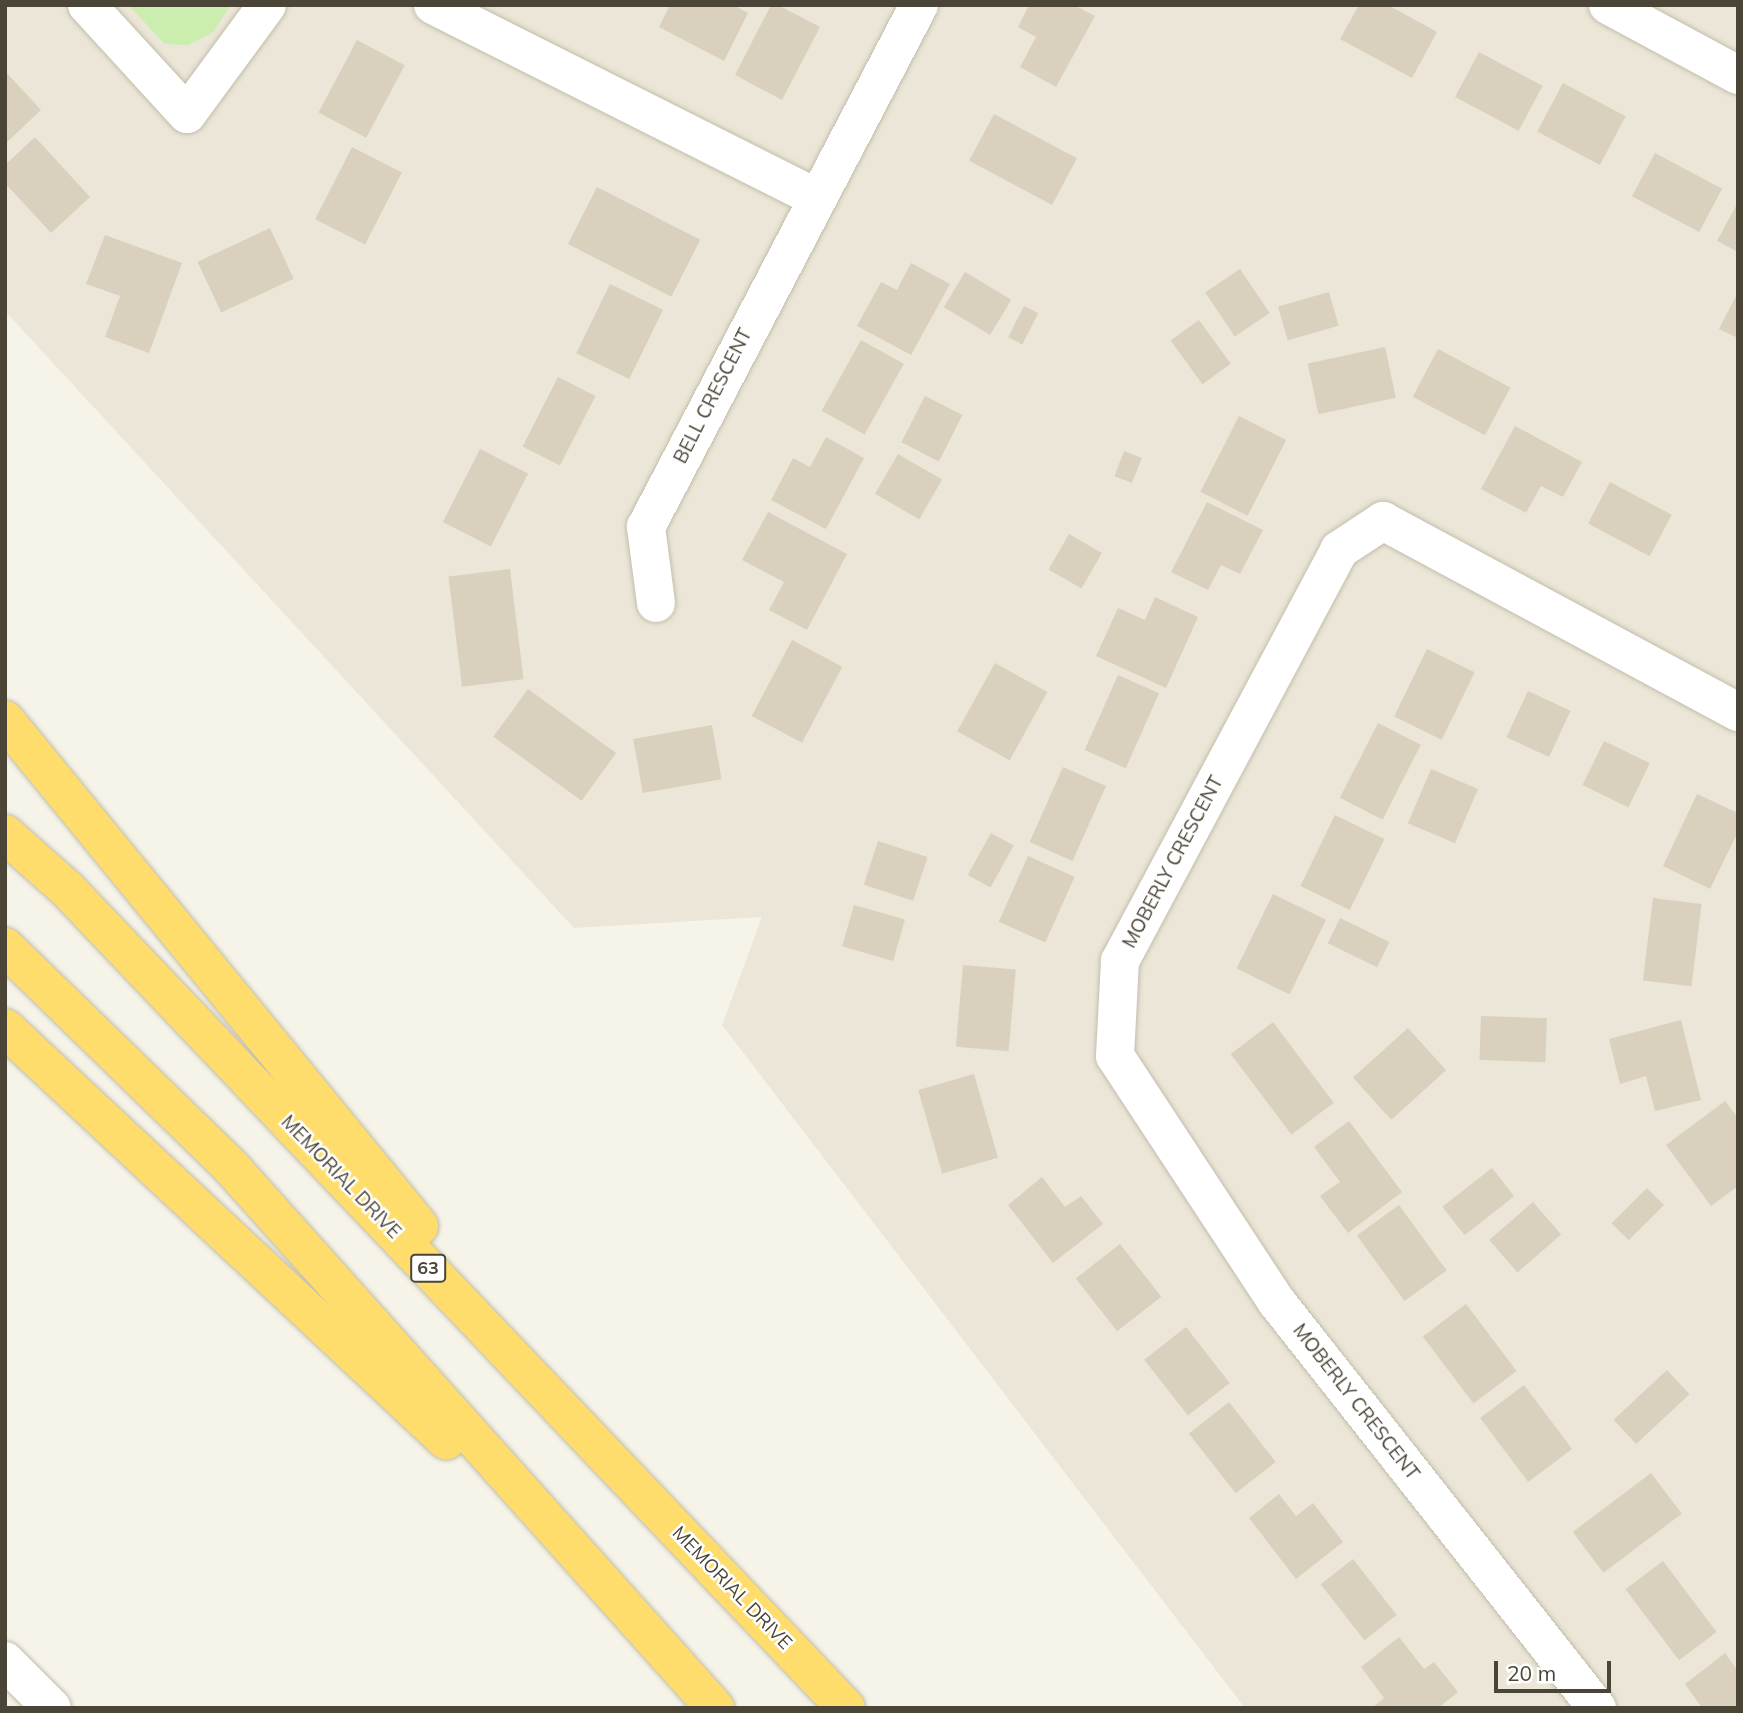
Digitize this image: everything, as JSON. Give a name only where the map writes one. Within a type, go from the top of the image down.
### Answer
[{"type":"highway","points":[[5,720],[615,1466]]},
{"type":"highway","name":"MEMORIAL DRIVE","points":[[5,834],[67,889],[846,1708]]},
{"type":"highway","points":[[5,947],[231,1167],[715,1708]]},
{"type":"highway","points":[[5,1028],[645,1629]]},
{"type":"street","points":[[87,5],[187,114],[267,5]]},
{"type":"street","points":[[433,5],[816,198]]},
{"type":"street","name":"BELL CRESCENT","points":[[656,603],[646,527],[919,5]]},
{"type":"street","points":[[1608,5],[1663,18],[1738,75]]},
{"type":"street","name":"MOBERLY CRESCENT","points":[[1597,1708],[1276,1301],[1115,1056],[1120,961],[1339,550],[1382,521],[1738,712]]},
{"type":"street","points":[[5,1661],[52,1708]]},
{"type":"shaded area","points":[[5,5],[1738,5],[1738,1708],[1245,1708],[722,1025],[762,917],[574,928],[5,311]]},
{"type":"green space","points":[[128,5],[231,5],[213,32],[188,45],[165,44]]},
{"type":"building","points":[[670,5],[733,5],[748,13],[724,61],[659,27]]},
{"type":"building","points":[[771,5],[778,5],[820,27],[782,100],[735,75]]},
{"type":"building","points":[[1029,5],[1074,5],[1095,16],[1056,87],[1020,67],[1036,37],[1018,27]]},
{"type":"building","points":[[1359,5],[1388,5],[1437,32],[1412,78],[1340,39]]},
{"type":"building","points":[[357,40],[405,65],[366,138],[319,112]]},
{"type":"building","points":[[1479,52],[1543,86],[1519,131],[1455,97]]},
{"type":"building","points":[[5,71],[41,110],[5,144]]},
{"type":"building","points":[[1563,83],[1626,116],[1600,165],[1537,132]]},
{"type":"building","points":[[994,114],[1077,158],[1052,205],[969,161]]},
{"type":"building","points":[[35,137],[90,197],[51,233],[5,183],[5,165]]},
{"type":"building","points":[[352,147],[402,172],[365,245],[315,219]]},
{"type":"building","points":[[1655,153],[1722,189],[1699,232],[1632,196]]},
{"type":"building","points":[[597,187],[700,240],[671,297],[568,244]]},
{"type":"building","points":[[1738,202],[1738,252],[1717,241]]},
{"type":"building","points":[[270,228],[294,279],[221,313],[197,262]]},
{"type":"building","points":[[105,235],[182,263],[149,353],[105,337],[120,296],[86,284]]},
{"type":"building","points":[[911,263],[950,284],[911,355],[857,326],[881,282],[897,290]]},
{"type":"building","points":[[1240,269],[1270,313],[1235,336],[1205,292]]},
{"type":"building","points":[[965,272],[1011,300],[990,335],[944,307]]},
{"type":"building","points":[[610,284],[663,310],[629,379],[576,353]]},
{"type":"building","points":[[1329,292],[1339,326],[1288,340],[1278,307]]},
{"type":"building","points":[[1738,292],[1738,338],[1719,329]]},
{"type":"building","points":[[1024,306],[1038,313],[1022,344],[1008,337]]},
{"type":"building","points":[[1199,320],[1231,364],[1202,384],[1171,341]]},
{"type":"building","points":[[861,340],[904,364],[865,435],[822,411]]},
{"type":"building","points":[[1385,347],[1396,398],[1319,414],[1308,363]]},
{"type":"building","points":[[1438,349],[1510,387],[1485,435],[1413,397]]},
{"type":"building","points":[[558,377],[595,396],[560,466],[523,446]]},
{"type":"building","points":[[925,396],[962,415],[939,461],[901,442]]},
{"type":"building","points":[[1239,416],[1286,440],[1248,516],[1200,492]]},
{"type":"building","points":[[1515,426],[1582,462],[1563,497],[1541,486],[1526,513],[1481,489]]},
{"type":"building","points":[[826,437],[864,458],[826,529],[771,500],[793,458],[810,467]]},
{"type":"building","points":[[480,449],[528,474],[491,547],[443,522]]},
{"type":"building","points":[[1124,451],[1142,458],[1132,483],[1114,476]]},
{"type":"building","points":[[898,454],[942,480],[919,519],[875,494]]},
{"type":"building","points":[[1610,482],[1672,515],[1650,556],[1588,523]]},
{"type":"building","points":[[1207,502],[1263,530],[1240,574],[1221,565],[1208,590],[1171,572]]},
{"type":"building","points":[[768,512],[847,554],[807,630],[769,610],[784,582],[742,560]]},
{"type":"building","points":[[1069,534],[1102,553],[1081,589],[1048,570]]},
{"type":"building","points":[[510,569],[524,679],[462,687],[448,577]]},
{"type":"building","points":[[1155,597],[1198,617],[1166,688],[1096,656],[1118,608],[1145,620]]},
{"type":"building","points":[[792,640],[842,667],[802,743],[752,716]]},
{"type":"building","points":[[1427,649],[1475,672],[1442,740],[1394,716]]},
{"type":"building","points":[[995,663],[1047,692],[1010,760],[957,731]]},
{"type":"building","points":[[1118,675],[1159,693],[1126,768],[1085,750]]},
{"type":"building","points":[[528,689],[616,753],[582,801],[493,737]]},
{"type":"building","points":[[1528,691],[1571,711],[1549,757],[1506,737]]},
{"type":"building","points":[[1378,723],[1421,745],[1383,820],[1340,798]]},
{"type":"building","points":[[712,725],[722,779],[643,793],[633,739]]},
{"type":"building","points":[[1604,741],[1650,763],[1628,807],[1583,785]]},
{"type":"building","points":[[1063,767],[1106,786],[1073,861],[1030,842]]},
{"type":"building","points":[[1431,769],[1478,789],[1455,843],[1408,823]]},
{"type":"building","points":[[1697,794],[1738,813],[1738,832],[1710,889],[1663,866]]},
{"type":"building","points":[[1335,815],[1384,839],[1350,910],[1300,886]]},
{"type":"building","points":[[991,833],[1014,846],[990,888],[968,875]]},
{"type":"building","points":[[878,841],[927,857],[913,901],[864,885]]},
{"type":"building","points":[[1028,856],[1075,877],[1045,943],[999,922]]},
{"type":"building","points":[[1273,894],[1326,920],[1290,994],[1237,969]]},
{"type":"building","points":[[1653,898],[1702,904],[1692,986],[1643,980]]},
{"type":"building","points":[[854,905],[905,920],[893,961],[842,946]]},
{"type":"building","points":[[1340,918],[1389,942],[1377,967],[1328,943]]},
{"type":"building","points":[[963,965],[1016,970],[1009,1051],[956,1047]]},
{"type":"building","points":[[1481,1016],[1547,1018],[1545,1062],[1479,1060]]},
{"type":"building","points":[[1681,1020],[1701,1100],[1655,1111],[1646,1076],[1620,1084],[1609,1039]]},
{"type":"building","points":[[1273,1022],[1334,1103],[1291,1135],[1231,1054]]},
{"type":"building","points":[[1408,1028],[1446,1070],[1391,1120],[1353,1078]]},
{"type":"building","points":[[974,1074],[998,1158],[942,1174],[918,1090]]},
{"type":"building","points":[[1725,1101],[1738,1118],[1738,1186],[1711,1206],[1666,1145]]},
{"type":"building","points":[[1349,1121],[1402,1192],[1348,1233],[1320,1196],[1340,1182],[1314,1147]]},
{"type":"building","points":[[1492,1168],[1514,1196],[1465,1235],[1442,1207]]},
{"type":"building","points":[[1042,1177],[1065,1207],[1081,1196],[1103,1224],[1053,1263],[1008,1205]]},
{"type":"building","points":[[1647,1188],[1664,1205],[1629,1240],[1612,1223]]},
{"type":"building","points":[[1533,1202],[1561,1234],[1517,1273],[1489,1240]]},
{"type":"building","points":[[1399,1205],[1447,1271],[1405,1301],[1357,1236]]},
{"type":"building","points":[[1120,1244],[1161,1297],[1117,1331],[1076,1278]]},
{"type":"building","points":[[1466,1304],[1517,1371],[1473,1404],[1423,1336]]},
{"type":"building","points":[[1186,1327],[1230,1383],[1188,1416],[1144,1360]]},
{"type":"building","points":[[1667,1370],[1690,1394],[1636,1444],[1614,1420]]},
{"type":"building","points":[[1524,1385],[1572,1449],[1528,1482],[1480,1418]]},
{"type":"building","points":[[1229,1402],[1276,1462],[1236,1493],[1189,1433]]},
{"type":"building","points":[[1651,1473],[1682,1514],[1603,1573],[1573,1532]]},
{"type":"building","points":[[1279,1494],[1296,1516],[1313,1503],[1343,1542],[1296,1579],[1249,1518]]},
{"type":"building","points":[[1353,1559],[1397,1615],[1364,1640],[1321,1584]]},
{"type":"building","points":[[1663,1561],[1717,1632],[1679,1660],[1625,1589]]},
{"type":"building","points":[[1399,1637],[1424,1669],[1434,1662],[1458,1692],[1438,1708],[1372,1708],[1384,1698],[1361,1667]]},
{"type":"building","points":[[1725,1653],[1738,1671],[1738,1708],[1702,1708],[1685,1684]]}]
